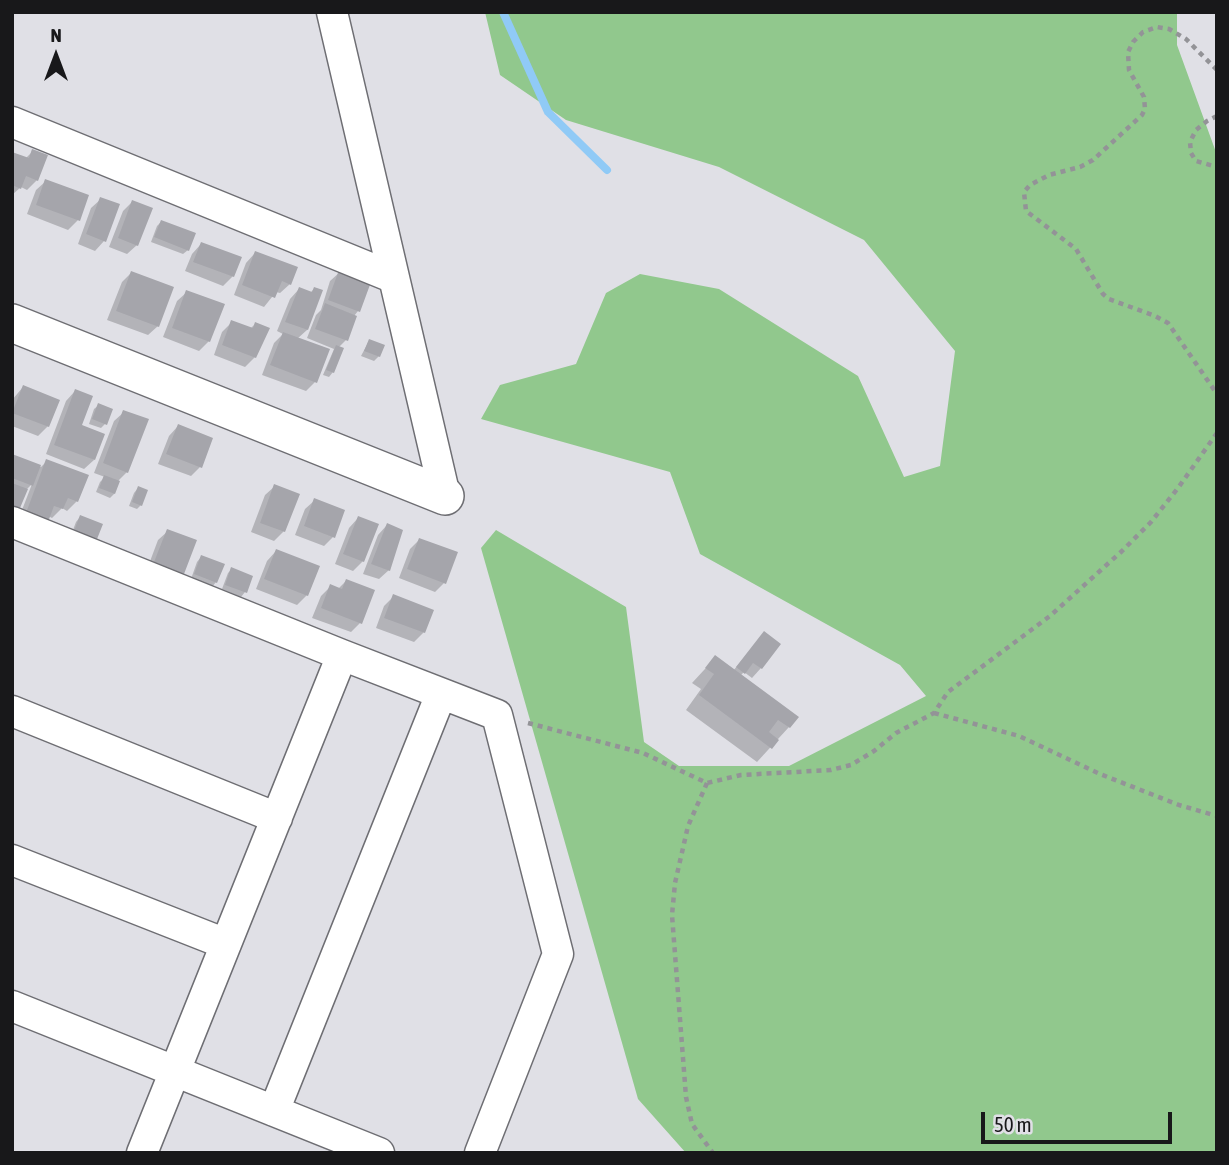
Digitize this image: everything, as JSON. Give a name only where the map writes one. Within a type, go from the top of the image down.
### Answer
[{"type":"street","points":[[332,12],[445,496]]},
{"type":"street","points":[[12,122],[392,277]]},
{"type":"street","points":[[12,323],[445,496]]},
{"type":"street","points":[[12,522],[497,715],[558,954],[480,1153]]},
{"type":"street","points":[[142,1153],[342,655]]},
{"type":"street","points":[[274,1111],[441,694]]},
{"type":"street","points":[[12,711],[277,818]]},
{"type":"street","points":[[12,860],[226,944]]},
{"type":"street","points":[[12,1006],[379,1153]]},
{"type":"path","points":[[1217,70],[1185,39],[1169,29],[1157,27],[1143,32],[1128,52],[1129,70],[1144,97],[1145,109],[1142,115],[1093,160],[1080,167],[1049,175],[1030,185],[1024,192],[1026,211],[1076,249],[1109,299],[1168,323],[1217,394]]},
{"type":"path","points":[[1217,116],[1196,130],[1190,142],[1191,153],[1196,161],[1217,167]]},
{"type":"path","points":[[497,715],[643,753],[707,783],[741,775],[831,770],[851,765],[896,733],[934,713],[948,692],[1050,615],[1132,541],[1178,488],[1217,433]]},
{"type":"path","points":[[934,713],[1019,736],[1100,774],[1217,816]]},
{"type":"path","points":[[707,783],[688,826],[675,883],[672,915],[686,1097],[692,1124],[713,1153]]},
{"type":"green space","points":[[485,12],[1177,12],[1177,45],[1217,155],[1217,1153],[686,1153],[638,1099],[481,548],[496,530],[626,607],[644,742],[679,766],[789,766],[926,696],[900,665],[700,554],[670,472],[481,419],[500,385],[576,364],[606,293],[640,274],[719,289],[858,376],[904,477],[940,466],[955,351],[864,240],[719,167],[566,120],[500,75]]},
{"type":"building","points":[[32,149],[48,155],[38,181],[26,176],[21,189],[12,185],[12,152],[29,158]]},
{"type":"building","points":[[45,179],[89,195],[80,221],[36,205]]},
{"type":"building","points":[[100,197],[120,204],[106,242],[86,234]]},
{"type":"building","points":[[132,200],[153,208],[138,246],[118,238]]},
{"type":"building","points":[[161,220],[196,233],[189,251],[154,237]]},
{"type":"building","points":[[201,242],[242,257],[234,277],[193,262]]},
{"type":"building","points":[[255,251],[298,267],[291,285],[282,281],[275,298],[242,285]]},
{"type":"building","points":[[339,270],[371,282],[360,312],[328,300]]},
{"type":"building","points":[[131,271],[174,287],[159,327],[116,311]]},
{"type":"building","points":[[299,287],[312,292],[314,287],[323,290],[308,330],[285,322]]},
{"type":"building","points":[[186,290],[225,304],[210,342],[172,328]]},
{"type":"building","points":[[325,303],[357,316],[348,341],[315,329]]},
{"type":"building","points":[[231,320],[253,328],[255,322],[270,328],[256,358],[222,345]]},
{"type":"building","points":[[283,332],[330,349],[317,383],[270,365]]},
{"type":"building","points":[[369,339],[385,345],[380,357],[364,351]]},
{"type":"building","points":[[336,345],[344,348],[334,373],[326,370]]},
{"type":"building","points":[[23,385],[60,400],[49,427],[12,413]]},
{"type":"building","points":[[75,389],[93,396],[82,425],[105,434],[95,460],[54,445]]},
{"type":"building","points":[[98,403],[113,409],[107,425],[92,419]]},
{"type":"building","points":[[123,410],[149,419],[128,473],[103,463]]},
{"type":"building","points":[[178,424],[213,438],[202,468],[166,454]]},
{"type":"building","points":[[12,454],[41,465],[33,486],[12,478]]},
{"type":"building","points":[[46,459],[89,475],[78,502],[68,498],[63,509],[54,506],[48,522],[26,513]]},
{"type":"building","points":[[104,475],[120,481],[115,494],[99,488]]},
{"type":"building","points":[[12,483],[28,489],[20,508],[12,506]]},
{"type":"building","points":[[274,484],[300,494],[285,532],[260,523]]},
{"type":"building","points":[[138,486],[148,490],[142,506],[132,502]]},
{"type":"building","points":[[314,498],[345,510],[335,538],[304,526]]},
{"type":"building","points":[[80,515],[103,524],[97,539],[74,531]]},
{"type":"building","points":[[358,516],[379,524],[364,562],[343,554]]},
{"type":"building","points":[[387,523],[403,530],[390,571],[371,564]]},
{"type":"building","points":[[167,529],[197,540],[184,574],[154,562]]},
{"type":"building","points":[[419,538],[458,552],[446,584],[407,569]]},
{"type":"building","points":[[276,549],[320,566],[308,596],[264,579]]},
{"type":"building","points":[[201,555],[225,564],[217,583],[194,574]]},
{"type":"building","points":[[231,567],[253,576],[247,593],[225,585]]},
{"type":"building","points":[[346,579],[375,590],[362,624],[321,608],[330,584],[342,589]]},
{"type":"building","points":[[393,594],[434,610],[425,633],[384,618]]},
{"type":"building","points":[[764,631],[781,644],[762,669],[753,663],[745,674],[736,667]]},
{"type":"building","points":[[715,655],[799,717],[790,728],[778,720],[769,732],[779,740],[772,749],[699,695],[714,674],[705,668]]},
{"type":"waterway","points":[[503,12],[548,112],[607,170]]}]
